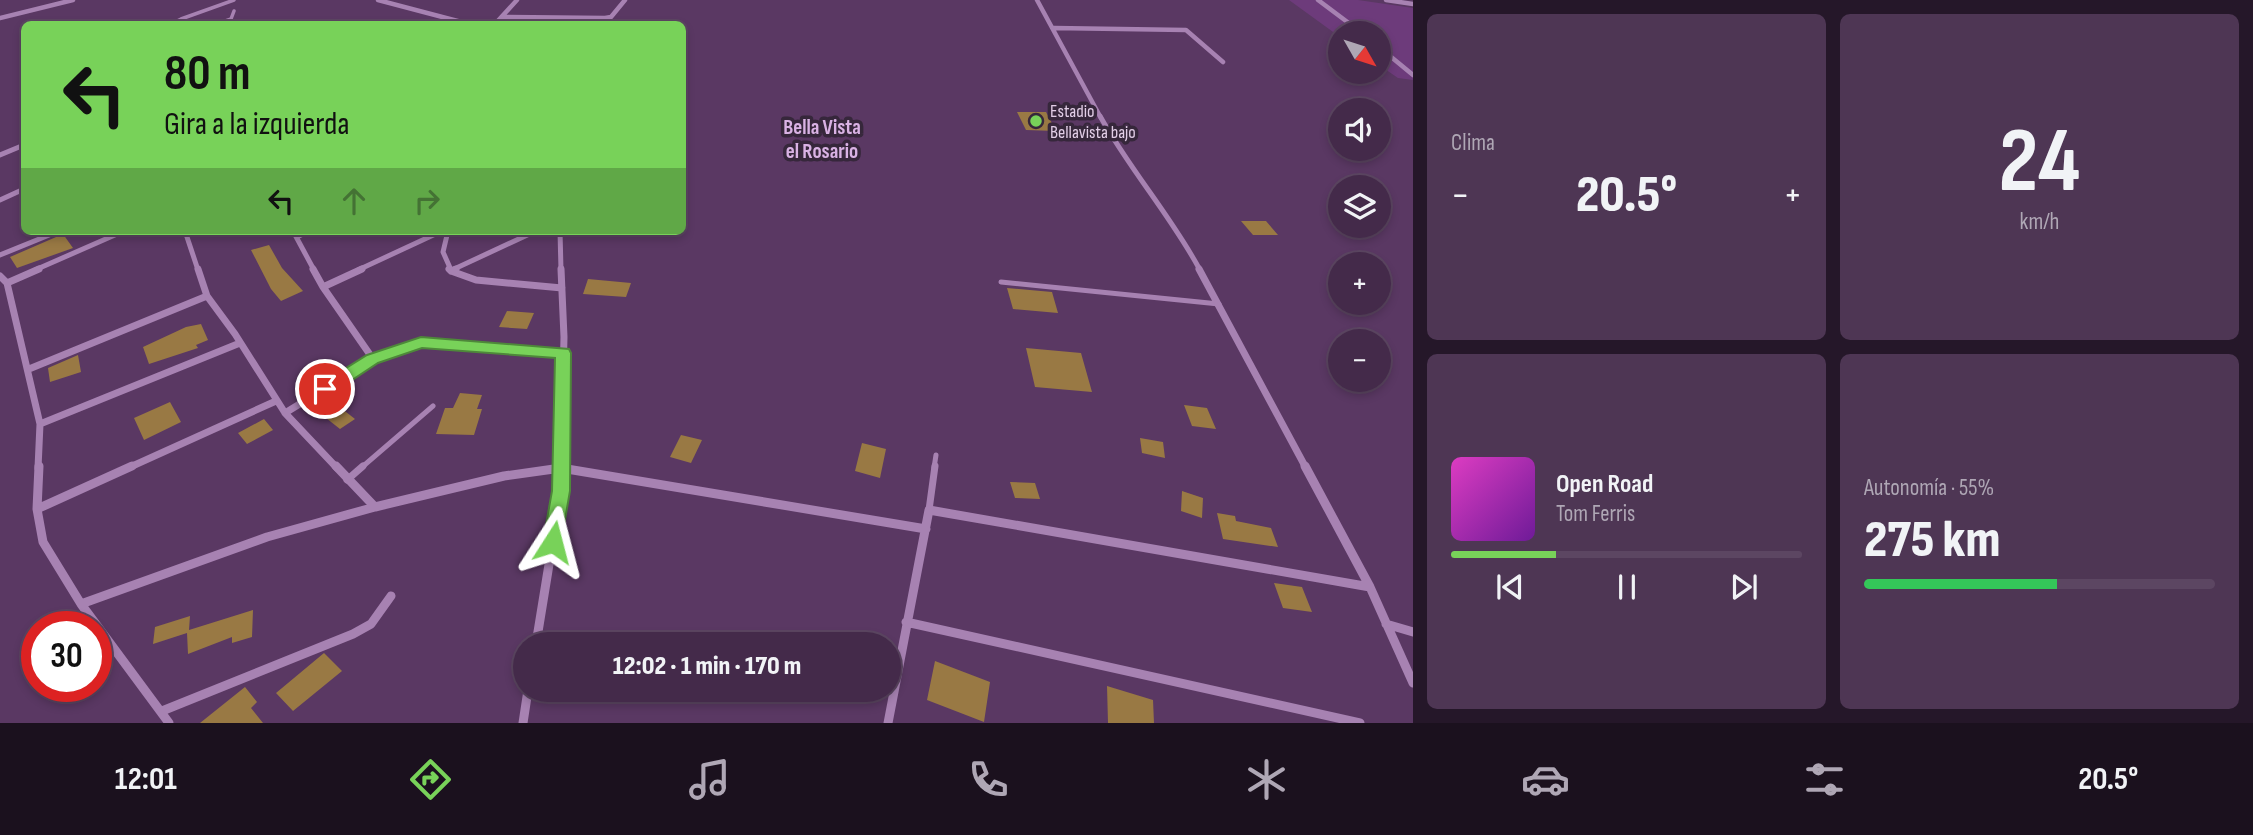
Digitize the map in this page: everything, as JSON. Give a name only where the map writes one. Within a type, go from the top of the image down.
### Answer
[{"type":"street","points":[[0,18],[73,0]]},
{"type":"street","points":[[378,0],[458,21]]},
{"type":"street","points":[[498,21],[517,0]]},
{"type":"street","points":[[503,16],[605,18],[611,17],[625,0]]},
{"type":"street","points":[[1037,0],[1054,28],[1076,77],[1111,136],[1179,230],[1370,587],[1413,683]]},
{"type":"street","points":[[1318,0],[1346,21]]},
{"type":"street","points":[[1386,0],[1413,4]]},
{"type":"street","points":[[1054,28],[1186,30],[1223,62]]},
{"type":"street","points":[[1391,57],[1413,75]]},
{"type":"street","points":[[0,155],[21,146]]},
{"type":"street","points":[[0,200],[21,190]]},
{"type":"street","points":[[1,253],[49,235]]},
{"type":"street","points":[[114,235],[4,280],[29,369],[40,424],[37,509],[43,542],[81,604],[169,723]]},
{"type":"street","points":[[186,235],[207,296],[285,414],[375,507]]},
{"type":"street","points":[[296,235],[323,288],[373,359]]},
{"type":"street","points":[[323,288],[434,235]]},
{"type":"street","points":[[447,235],[441,251],[442,260],[451,271],[476,280],[562,288]]},
{"type":"street","points":[[451,271],[527,235]]},
{"type":"street","points":[[538,632],[561,491],[564,353],[561,235]]},
{"type":"street","points":[[29,369],[207,296]]},
{"type":"street","points":[[285,414],[373,359],[421,342],[564,353]]},
{"type":"street","points":[[40,424],[240,343]]},
{"type":"street","points":[[37,509],[276,401]]},
{"type":"street","points":[[81,604],[267,537],[375,507],[504,476],[561,468],[926,529]]},
{"type":"street","points":[[888,723],[929,510],[1370,587]]},
{"type":"street","points":[[162,711],[354,635],[371,624],[391,596]]},
{"type":"street","points":[[906,622],[1360,723]]},
{"type":"street","points":[[1386,624],[1413,632]]},
{"type":"street","points":[[523,723],[526,702]]},
{"type":"lane","points":[[177,21],[234,0]]},
{"type":"lane","points":[[225,21],[231,19],[234,11]]},
{"type":"lane","points":[[1001,282],[1219,304]]},
{"type":"lane","points":[[347,481],[433,406]]},
{"type":"lane","points":[[929,510],[936,455]]},
{"type":"shaded area","points":[[1289,0],[1358,0],[1413,8],[1413,80],[1398,78],[1391,73],[1391,21],[1328,21],[1328,28]]},
{"type":"building","name":"Estadio Bellavista bajo","points":[[1017,112],[1046,112],[1056,131],[1026,130]]},
{"type":"building","points":[[1241,221],[1266,221],[1278,235],[1253,235]]},
{"type":"building","points":[[61,235],[64,235],[73,248],[17,268],[10,257]]},
{"type":"building","points":[[269,245],[282,268],[303,291],[281,301],[271,289],[251,250]]},
{"type":"building","points":[[588,279],[631,283],[626,297],[583,294]]},
{"type":"building","points":[[1007,288],[1052,292],[1058,313],[1013,309]]},
{"type":"building","points":[[507,311],[534,313],[527,329],[499,327]]},
{"type":"building","points":[[201,324],[208,340],[196,345],[198,348],[149,364],[143,347],[186,327]]},
{"type":"building","points":[[1026,348],[1081,353],[1092,392],[1035,387]]},
{"type":"building","points":[[78,355],[81,372],[50,382],[48,368]]},
{"type":"building","points":[[460,393],[482,395],[477,409],[482,409],[474,435],[436,434],[445,408],[453,408]]},
{"type":"building","points":[[170,402],[181,422],[144,440],[134,418]]},
{"type":"building","points":[[1184,405],[1207,408],[1216,429],[1192,426]]},
{"type":"building","points":[[341,408],[355,419],[340,429],[326,418]]},
{"type":"building","points":[[264,419],[273,430],[247,444],[238,433]]},
{"type":"building","points":[[681,435],[702,440],[691,463],[670,457]]},
{"type":"building","points":[[1140,438],[1163,442],[1165,458],[1142,453]]},
{"type":"building","points":[[862,443],[886,449],[880,478],[855,471]]},
{"type":"building","points":[[1010,482],[1035,483],[1040,499],[1015,498]]},
{"type":"building","points":[[1182,491],[1203,498],[1202,518],[1181,511]]},
{"type":"building","points":[[1217,513],[1235,516],[1236,521],[1271,528],[1278,547],[1223,539]]},
{"type":"building","points":[[1274,583],[1302,587],[1312,612],[1283,608]]},
{"type":"building","points":[[253,610],[252,637],[232,643],[232,637],[188,654],[187,633],[153,644],[155,627],[190,616],[189,630]]},
{"type":"building","points":[[324,653],[342,671],[293,711],[276,693]]},
{"type":"building","points":[[935,661],[990,682],[984,722],[927,700]]},
{"type":"building","points":[[1107,686],[1153,700],[1154,723],[1108,723]]},
{"type":"building","points":[[245,687],[257,702],[251,708],[263,723],[200,723]]},
{"type":"place","name":"Estadio Bellavista bajo","points":[[1036,121]]},
{"type":"district","name":"Bella Vista el Rosario","points":[[822,139]]},
{"type":"route","points":[[325,389],[373,359],[421,342],[564,353],[561,491],[553,542]]}]
